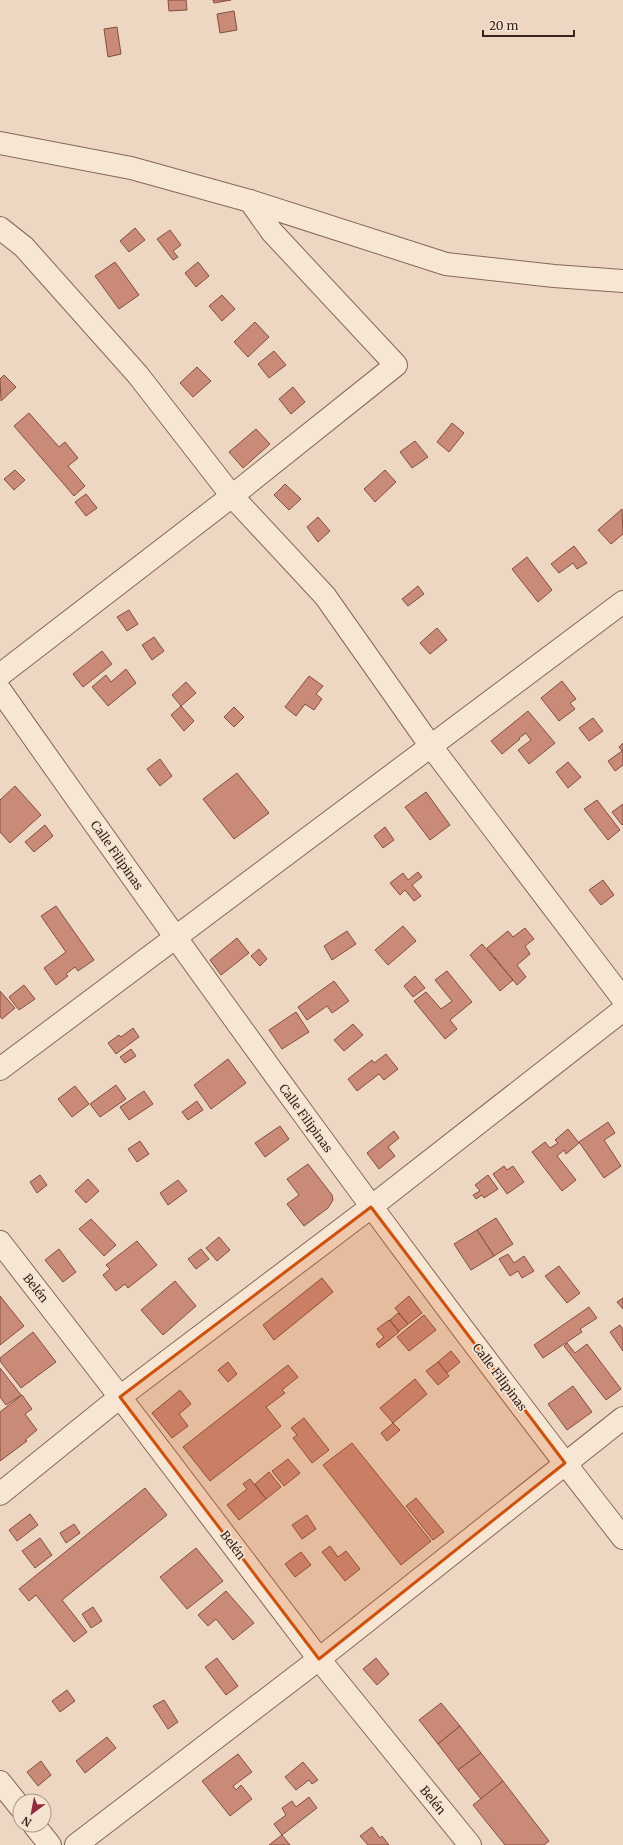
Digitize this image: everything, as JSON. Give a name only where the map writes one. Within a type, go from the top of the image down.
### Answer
[{"type":"street","points":[[0,143],[131,168],[250,201],[446,264],[554,276],[623,281]]},
{"type":"street","points":[[0,675],[232,496],[396,365],[272,232],[250,201]]},
{"type":"street","points":[[0,228],[24,247],[138,375],[232,496],[325,596],[430,745],[623,999]]},
{"type":"street","points":[[0,1069],[430,745],[622,605]]},
{"type":"street","name":"Calle Filipinas","points":[[0,690],[175,938],[371,1207],[623,1538]]},
{"type":"street","points":[[0,1494],[120,1397],[371,1207],[623,1010]]},
{"type":"street","name":"Belén","points":[[0,1242],[319,1659],[470,1845]]},
{"type":"street","points":[[76,1845],[319,1659],[623,1418]]},
{"type":"street","points":[[0,1782],[12,1797]]},
{"type":"street","points":[[40,1833],[50,1845]]},
{"type":"highlighted area","points":[[371,1207],[565,1463],[319,1659],[120,1397]]},
{"type":"building","points":[[168,0],[186,0],[187,10],[169,11]]},
{"type":"building","points":[[213,0],[231,0],[214,3]]},
{"type":"building","points":[[234,11],[237,30],[220,33],[217,14]]},
{"type":"building","points":[[117,27],[121,54],[108,57],[104,29]]},
{"type":"building","points":[[135,228],[145,240],[129,252],[120,241]]},
{"type":"building","points":[[170,230],[181,245],[173,251],[178,257],[173,260],[157,239]]},
{"type":"building","points":[[115,262],[139,295],[119,309],[95,276]]},
{"type":"building","points":[[198,262],[209,276],[196,287],[185,273]]},
{"type":"building","points":[[222,295],[235,309],[222,321],[209,306]]},
{"type":"building","points":[[255,322],[269,337],[248,357],[234,342]]},
{"type":"building","points":[[274,351],[286,365],[269,378],[258,364]]},
{"type":"building","points":[[197,367],[211,381],[193,397],[180,383]]},
{"type":"building","points":[[4,375],[16,387],[1,401],[0,379]]},
{"type":"building","points":[[293,387],[305,402],[291,414],[279,399]]},
{"type":"building","points":[[29,413],[59,447],[65,442],[78,458],[68,466],[85,486],[74,496],[14,426]]},
{"type":"building","points":[[452,423],[464,433],[449,452],[437,442]]},
{"type":"building","points":[[256,429],[270,444],[243,468],[229,452]]},
{"type":"building","points":[[415,441],[428,457],[412,468],[400,452]]},
{"type":"building","points":[[15,470],[25,480],[14,490],[4,479]]},
{"type":"building","points":[[385,470],[396,482],[375,502],[364,489]]},
{"type":"building","points":[[285,484],[301,499],[289,510],[274,495]]},
{"type":"building","points":[[86,494],[97,508],[86,516],[75,502]]},
{"type":"building","points":[[622,509],[623,534],[611,544],[598,530]]},
{"type":"building","points":[[318,517],[330,531],[318,542],[307,527]]},
{"type":"building","points":[[574,546],[587,563],[577,569],[573,563],[559,573],[551,564]]},
{"type":"building","points":[[527,557],[552,590],[538,602],[512,569]]},
{"type":"building","points":[[418,586],[424,594],[408,606],[402,599]]},
{"type":"building","points":[[129,610],[138,624],[127,631],[117,617]]},
{"type":"building","points":[[437,628],[447,640],[430,654],[420,643]]},
{"type":"building","points":[[154,637],[164,651],[152,660],[142,645]]},
{"type":"building","points":[[102,651],[112,664],[83,687],[73,674]]},
{"type":"building","points":[[126,669],[136,683],[108,706],[92,687],[106,675],[111,682]]},
{"type":"building","points":[[309,676],[323,686],[316,694],[322,699],[314,710],[305,704],[296,716],[285,707]]},
{"type":"building","points":[[562,681],[576,699],[570,703],[575,709],[559,721],[541,698]]},
{"type":"building","points":[[186,682],[196,693],[181,706],[172,695]]},
{"type":"building","points":[[181,706],[194,721],[184,731],[171,715]]},
{"type":"building","points":[[234,707],[244,717],[234,727],[224,717]]},
{"type":"building","points":[[528,711],[555,743],[529,764],[518,750],[531,740],[526,733],[502,754],[491,741]]},
{"type":"building","points":[[593,718],[603,731],[589,741],[579,728]]},
{"type":"building","points":[[623,743],[623,765],[615,771],[608,761],[622,751],[619,747]]},
{"type":"building","points":[[160,759],[172,776],[160,786],[147,769]]},
{"type":"building","points":[[568,762],[581,777],[568,788],[556,772]]},
{"type":"building","points":[[237,773],[269,813],[234,839],[203,799]]},
{"type":"building","points":[[15,786],[41,815],[10,843],[0,832],[0,800]]},
{"type":"building","points":[[426,792],[450,825],[430,840],[405,807]]},
{"type":"building","points":[[597,800],[620,830],[608,840],[584,809]]},
{"type":"building","points":[[623,804],[623,824],[622,825],[612,812]]},
{"type":"building","points":[[45,825],[53,836],[34,852],[25,842]]},
{"type":"building","points":[[385,827],[394,840],[383,848],[374,836]]},
{"type":"building","points":[[418,872],[422,877],[412,885],[421,896],[414,901],[405,890],[400,895],[390,883],[403,873],[408,880]]},
{"type":"building","points":[[603,880],[614,895],[601,905],[589,890]]},
{"type":"building","points":[[56,906],[94,960],[78,971],[75,967],[66,974],[68,976],[56,985],[44,968],[66,952],[41,916]]},
{"type":"building","points":[[403,926],[416,941],[388,965],[375,950]]},
{"type":"building","points":[[525,928],[534,939],[525,946],[530,954],[517,965],[526,977],[517,985],[487,948],[508,931],[513,937]]},
{"type":"building","points":[[347,931],[356,944],[332,960],[324,946]]},
{"type":"building","points":[[237,938],[249,953],[221,975],[210,960]]},
{"type":"building","points":[[482,944],[513,980],[500,991],[470,955]]},
{"type":"building","points":[[259,949],[267,959],[260,966],[251,956]]},
{"type":"building","points":[[447,971],[472,1002],[450,1020],[457,1029],[445,1039],[414,1001],[426,992],[441,1009],[452,1001],[435,980]]},
{"type":"building","points":[[415,976],[425,988],[413,997],[404,986]]},
{"type":"building","points":[[334,981],[349,1001],[332,1013],[327,1006],[307,1020],[298,1007]]},
{"type":"building","points":[[24,985],[35,999],[19,1010],[9,997]]},
{"type":"building","points":[[0,991],[15,1008],[2,1019],[0,1016]]},
{"type":"building","points":[[296,1012],[309,1032],[282,1049],[269,1030]]},
{"type":"building","points":[[353,1024],[363,1035],[344,1051],[334,1040]]},
{"type":"building","points":[[133,1028],[139,1037],[116,1054],[108,1043],[119,1035],[121,1037]]},
{"type":"building","points":[[131,1049],[136,1056],[125,1063],[120,1057]]},
{"type":"building","points":[[386,1054],[398,1069],[384,1080],[379,1074],[357,1091],[348,1079],[372,1060],[374,1063]]},
{"type":"building","points":[[228,1059],[246,1083],[211,1109],[194,1085]]},
{"type":"building","points":[[116,1085],[126,1099],[100,1117],[90,1104]]},
{"type":"building","points":[[75,1086],[89,1104],[72,1117],[58,1099]]},
{"type":"building","points":[[144,1091],[153,1104],[129,1120],[120,1107]]},
{"type":"building","points":[[197,1101],[203,1110],[188,1120],[182,1112]]},
{"type":"building","points":[[608,1122],[615,1133],[604,1140],[621,1166],[604,1178],[579,1142]]},
{"type":"building","points":[[280,1126],[289,1139],[265,1157],[255,1143]]},
{"type":"building","points":[[568,1129],[579,1143],[566,1154],[564,1150],[557,1156],[576,1180],[562,1191],[532,1152],[545,1142],[550,1148],[558,1143],[555,1140]]},
{"type":"building","points":[[394,1131],[399,1138],[388,1147],[395,1156],[379,1169],[367,1153]]},
{"type":"building","points":[[140,1141],[149,1154],[137,1162],[128,1149]]},
{"type":"building","points":[[308,1164],[332,1195],[333,1200],[328,1208],[304,1226],[287,1204],[299,1195],[287,1179]]},
{"type":"building","points":[[504,1166],[507,1170],[513,1166],[524,1182],[507,1194],[493,1174]]},
{"type":"building","points":[[40,1175],[47,1185],[37,1193],[30,1182]]},
{"type":"building","points":[[488,1175],[498,1189],[484,1198],[482,1195],[476,1199],[473,1195],[480,1191],[475,1185]]},
{"type":"building","points":[[88,1179],[99,1191],[86,1203],[75,1191]]},
{"type":"building","points":[[178,1180],[187,1191],[168,1205],[160,1193]]},
{"type":"building","points":[[496,1218],[513,1244],[494,1256],[477,1230]]},
{"type":"building","points":[[91,1219],[116,1245],[104,1256],[79,1229]]},
{"type":"building","points":[[477,1230],[494,1256],[471,1270],[454,1244]]},
{"type":"building","points":[[219,1237],[230,1250],[217,1261],[206,1248]]},
{"type":"building","points":[[137,1241],[157,1265],[128,1288],[125,1284],[116,1291],[103,1275],[110,1269],[106,1265]]},
{"type":"building","points":[[59,1249],[76,1272],[63,1282],[45,1260]]},
{"type":"building","points":[[201,1249],[209,1259],[196,1269],[188,1259]]},
{"type":"building","points":[[508,1254],[514,1263],[524,1256],[534,1271],[522,1278],[518,1271],[510,1276],[499,1259]]},
{"type":"building","points":[[559,1266],[580,1293],[567,1303],[545,1276]]},
{"type":"building","points":[[322,1278],[333,1292],[274,1340],[263,1325]]},
{"type":"building","points":[[175,1281],[196,1306],[163,1335],[141,1310]]},
{"type":"building","points":[[0,1296],[24,1326],[0,1345]]},
{"type":"building","points":[[409,1296],[422,1313],[408,1324],[395,1308]]},
{"type":"building","points":[[623,1298],[623,1309],[617,1302]]},
{"type":"building","points":[[589,1307],[597,1318],[580,1329],[582,1332],[543,1358],[534,1345]]},
{"type":"building","points":[[398,1313],[408,1324],[399,1331],[390,1320]]},
{"type":"building","points":[[424,1315],[436,1330],[409,1351],[397,1337]]},
{"type":"building","points":[[389,1320],[399,1332],[379,1348],[376,1344],[384,1337],[377,1329]]},
{"type":"building","points":[[620,1325],[623,1330],[623,1351],[610,1332]]},
{"type":"building","points":[[33,1332],[56,1362],[21,1388],[0,1361],[0,1358]]},
{"type":"building","points":[[567,1343],[575,1353],[587,1344],[621,1389],[606,1400],[564,1346]]},
{"type":"building","points":[[451,1351],[460,1362],[447,1373],[438,1362]]},
{"type":"building","points":[[228,1362],[237,1374],[228,1382],[218,1370]]},
{"type":"building","points":[[438,1362],[449,1376],[438,1385],[426,1371]]},
{"type":"building","points":[[288,1365],[298,1377],[282,1390],[285,1393],[266,1407],[281,1426],[210,1481],[183,1447]]},
{"type":"building","points":[[0,1368],[21,1395],[6,1405],[0,1397]]},
{"type":"building","points":[[415,1379],[427,1394],[393,1423],[380,1408]]},
{"type":"building","points":[[573,1386],[592,1412],[567,1430],[548,1404]]},
{"type":"building","points":[[180,1390],[191,1404],[179,1414],[188,1426],[172,1438],[152,1413]]},
{"type":"building","points":[[22,1395],[32,1409],[25,1414],[37,1430],[25,1440],[27,1441],[0,1461],[0,1412]]},
{"type":"building","points":[[304,1418],[329,1450],[312,1463],[293,1438],[297,1435],[291,1428]]},
{"type":"building","points":[[393,1423],[400,1430],[387,1441],[381,1433]]},
{"type":"building","points":[[352,1443],[431,1541],[401,1565],[323,1465]]},
{"type":"building","points":[[288,1459],[300,1473],[284,1486],[272,1471]]},
{"type":"building","points":[[269,1472],[281,1487],[266,1499],[255,1484]]},
{"type":"building","points":[[250,1479],[266,1499],[239,1520],[227,1505],[247,1489],[243,1484]]},
{"type":"building","points":[[145,1488],[167,1515],[62,1600],[87,1632],[74,1642],[36,1595],[29,1601],[19,1589]]},
{"type":"building","points":[[416,1498],[444,1532],[433,1540],[406,1506]]},
{"type":"building","points":[[30,1514],[38,1525],[17,1541],[9,1530]]},
{"type":"building","points":[[307,1515],[316,1529],[302,1539],[292,1525]]},
{"type":"building","points":[[74,1524],[80,1533],[66,1543],[60,1533]]},
{"type":"building","points":[[40,1538],[52,1555],[35,1568],[22,1551]]},
{"type":"building","points":[[330,1546],[338,1557],[346,1551],[360,1569],[345,1581],[322,1552]]},
{"type":"building","points":[[196,1548],[223,1581],[187,1609],[160,1577]]},
{"type":"building","points":[[301,1552],[311,1565],[295,1577],[285,1564]]},
{"type":"building","points":[[226,1591],[254,1623],[233,1640],[216,1619],[208,1626],[198,1615]]},
{"type":"building","points":[[93,1607],[102,1621],[91,1628],[82,1614]]},
{"type":"building","points":[[217,1658],[238,1686],[226,1695],[205,1667]]},
{"type":"building","points":[[376,1658],[389,1674],[377,1685],[363,1669]]},
{"type":"building","points":[[67,1690],[75,1701],[60,1712],[52,1701]]},
{"type":"building","points":[[164,1700],[178,1722],[168,1729],[153,1706]]},
{"type":"building","points":[[441,1703],[460,1726],[438,1744],[419,1720]]},
{"type":"building","points":[[460,1726],[481,1753],[458,1770],[438,1744]]},
{"type":"building","points":[[107,1737],[116,1748],[85,1773],[76,1761]]},
{"type":"building","points":[[481,1753],[503,1781],[481,1799],[458,1770]]},
{"type":"building","points":[[238,1754],[252,1772],[233,1786],[236,1790],[241,1785],[252,1799],[230,1816],[202,1781]]},
{"type":"building","points":[[41,1761],[51,1775],[38,1786],[27,1772]]},
{"type":"building","points":[[303,1762],[318,1780],[312,1784],[309,1780],[296,1790],[285,1777]]},
{"type":"building","points":[[503,1781],[549,1841],[544,1845],[505,1845],[473,1805]]},
{"type":"building","points":[[309,1797],[317,1808],[282,1835],[274,1824],[286,1815],[282,1808],[292,1801],[296,1807]]},
{"type":"building","points":[[372,1827],[380,1838],[382,1836],[389,1845],[368,1845],[360,1836]]},
{"type":"building","points":[[282,1835],[290,1845],[269,1845]]}]
